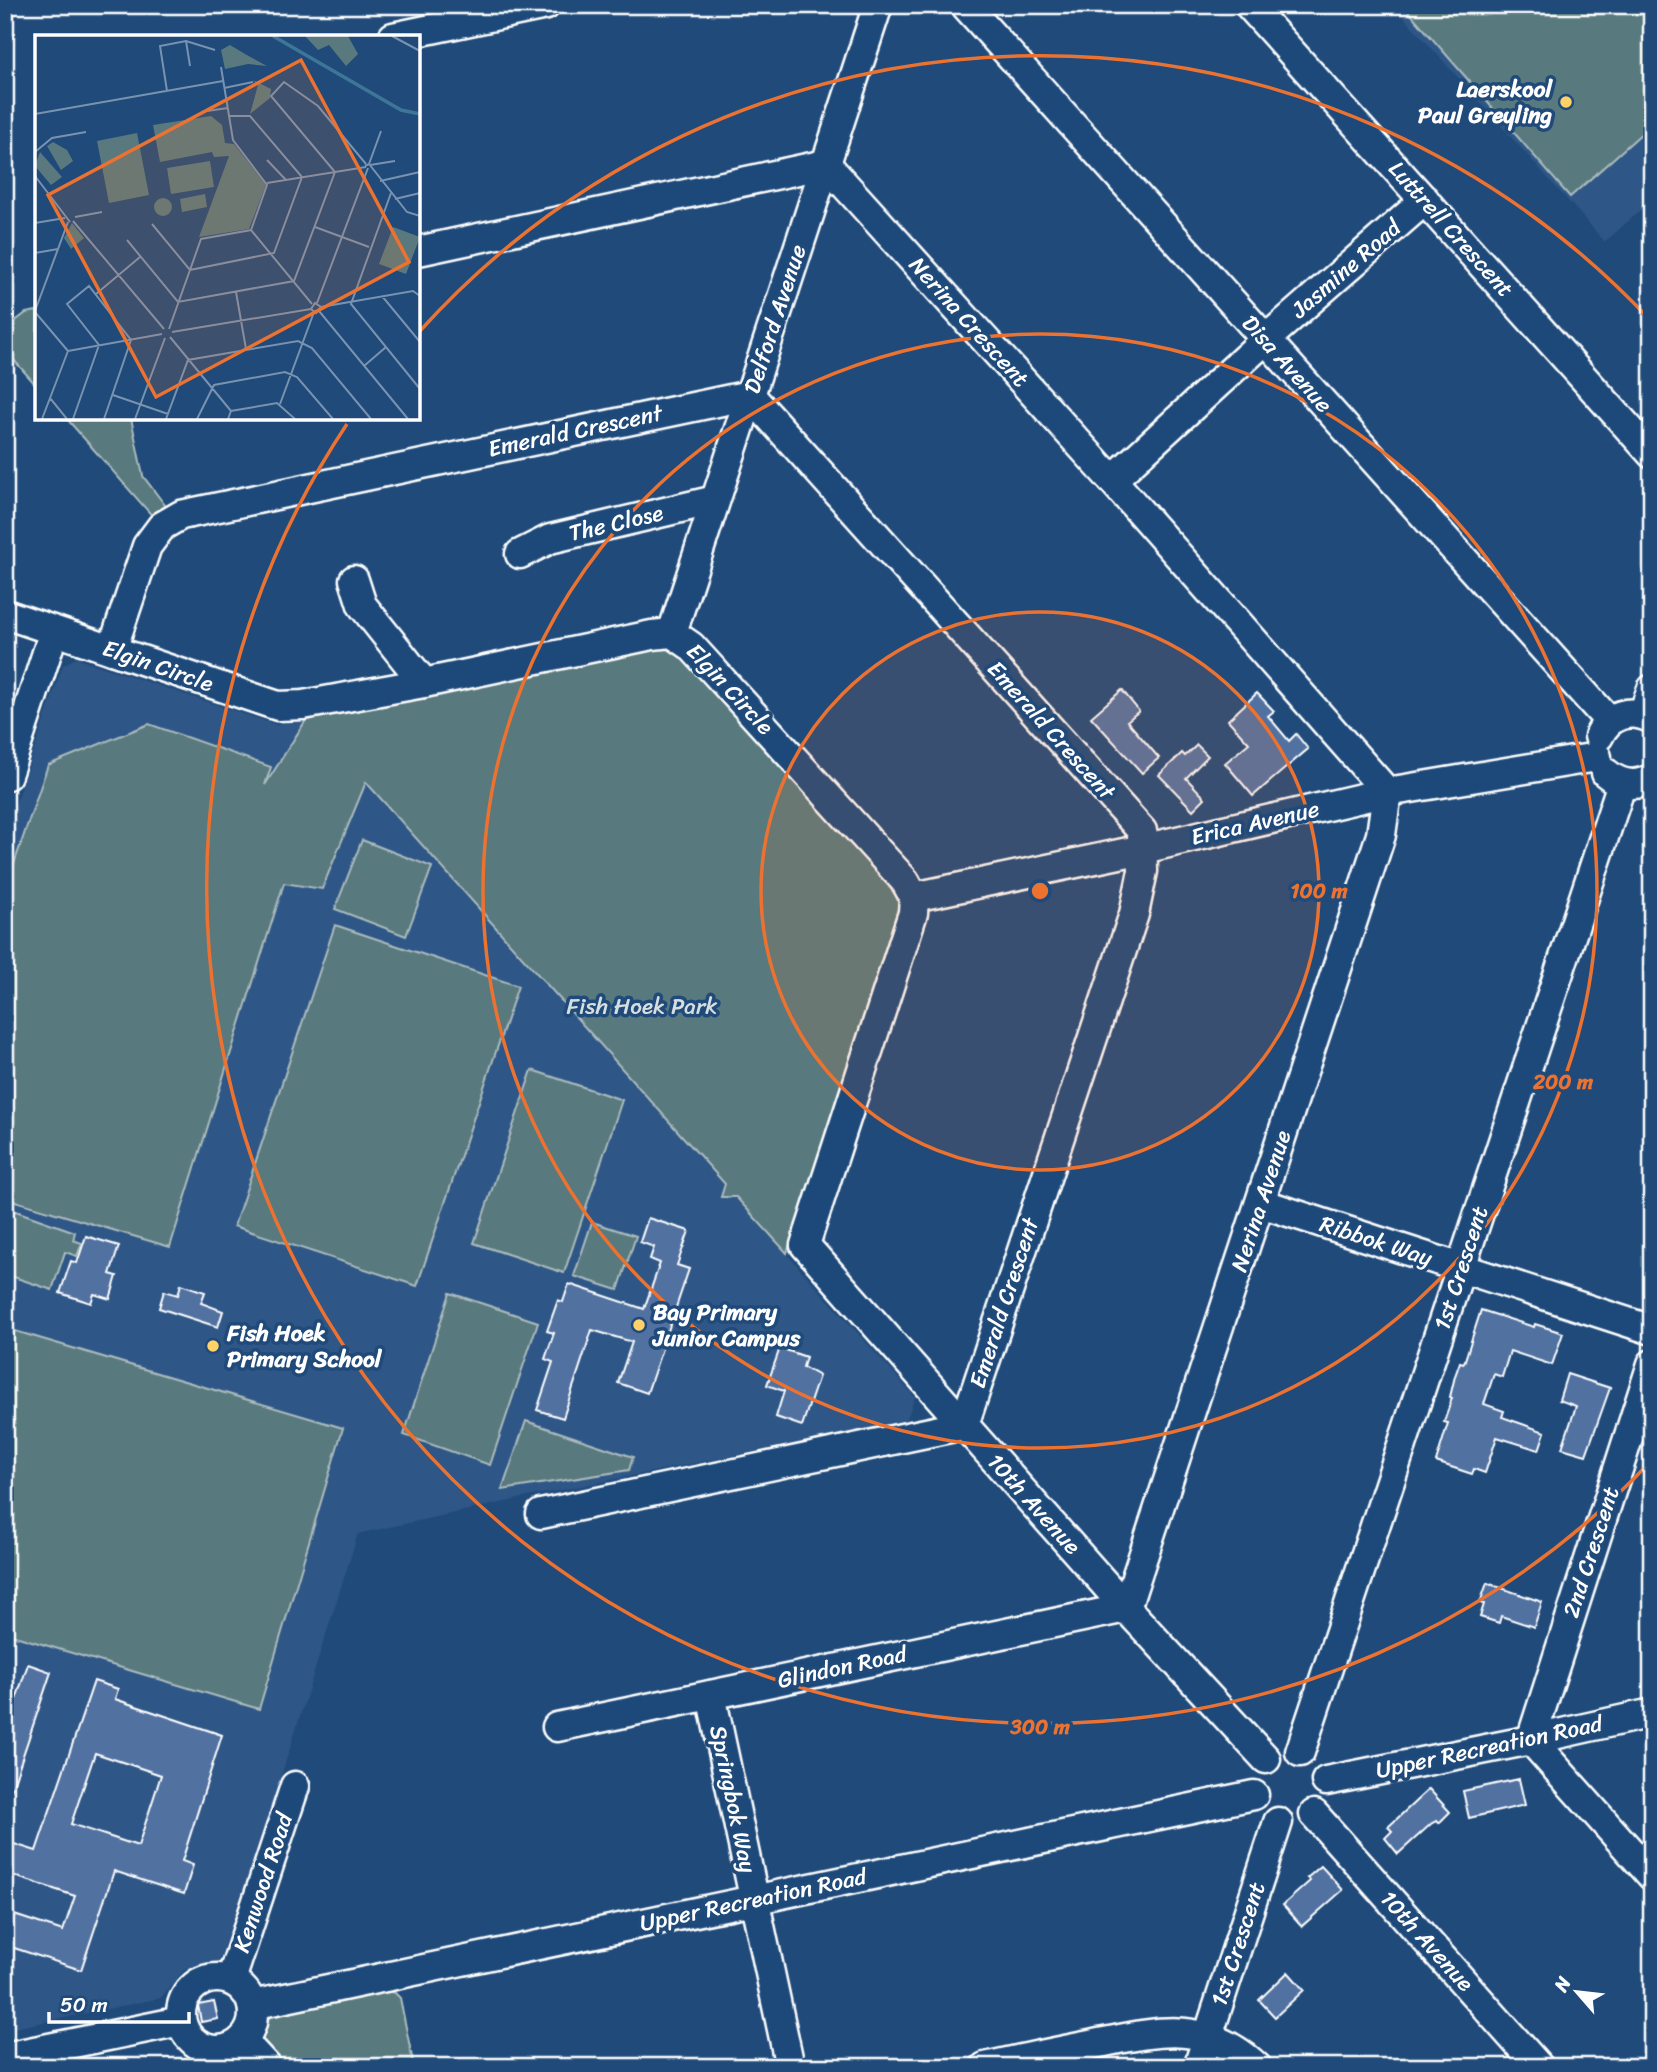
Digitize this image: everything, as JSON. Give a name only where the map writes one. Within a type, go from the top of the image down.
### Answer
[{"type":"street","points":[[403,35],[546,5]]},
{"type":"street","name":"Delford Avenue","points":[[672,633],[878,5]]},
{"type":"street","name":"Disa Avenue","points":[[965,5],[1609,721]]},
{"type":"street","name":"Luttrell Crescent","points":[[1249,5],[1652,454]]},
{"type":"street","points":[[420,251],[826,164]]},
{"type":"street","name":"Nerina Crescent","points":[[826,164],[1112,480],[1387,792]]},
{"type":"street","name":"Jasmine Road","points":[[1112,480],[1265,340],[1425,200]]},
{"type":"street","name":"Emerald Crescent","points":[[112,650],[147,546],[162,526],[181,515],[750,395],[1142,831],[1141,887],[1133,914],[964,1425]]},
{"type":"street","name":"The Close","points":[[520,554],[550,538],[715,500]]},
{"type":"street","points":[[354,580],[362,605],[424,683]]},
{"type":"street","name":"Elgin Circle","points":[[5,614],[278,706],[303,705],[424,683],[672,633],[691,646],[898,872],[914,897]]},
{"type":"street","points":[[7,775],[54,631]]},
{"type":"street","points":[[1649,707],[1609,721],[1598,737],[1597,757],[1606,773],[1622,783],[1639,784],[1652,778]]},
{"type":"street","name":"Erica Avenue","points":[[914,897],[1143,849],[1387,792],[1597,757]]},
{"type":"street","name":"1st Crescent","points":[[1300,1752],[1622,783]]},
{"type":"street","name":"Nerina Avenue","points":[[1126,1608],[1381,835],[1387,792]]},
{"type":"street","name":"10th Avenue","points":[[914,897],[913,913],[804,1245],[1126,1608],[1266,1759]]},
{"type":"street","name":"Ribbok Way","points":[[1261,1203],[1652,1330]]},
{"type":"street","name":"2nd Crescent","points":[[1531,1740],[1652,1364]]},
{"type":"street","points":[[541,1514],[964,1425]]},
{"type":"street","name":"Glindon Road","points":[[557,1727],[1126,1608]]},
{"type":"street","name":"Springbok Way","points":[[710,1695],[790,2067]]},
{"type":"street","name":"Upper Recreation Road","points":[[1326,1781],[1652,1713]]},
{"type":"street","points":[[1531,1740],[1652,1876]]},
{"type":"street","points":[[1288,1751],[1300,1752],[1317,1763],[1326,1781],[1324,1799],[1314,1814],[1291,1824],[1278,1822],[1260,1809],[1254,1795],[1255,1775],[1266,1759],[1288,1751]]},
{"type":"street","name":"Kenwood Road","points":[[231,1980],[295,1786]]},
{"type":"street","name":"Upper Recreation Road","points":[[252,2005],[1254,1795]]},
{"type":"street","name":"10th Avenue","points":[[1314,1814],[1539,2067]]},
{"type":"street","name":"1st Crescent","points":[[1198,2067],[1278,1822]]},
{"type":"street","points":[[209,1978],[231,1980],[248,1995],[252,2005],[250,2030],[242,2040],[202,2057],[181,2021],[184,1999],[199,1982],[209,1978]]},
{"type":"street","points":[[5,2057],[181,2021]]},
{"type":"street","points":[[985,2067],[1149,2032],[1185,2031],[1208,2036],[1234,2048],[1257,2067]]},
{"type":"street","points":[[242,2040],[267,2067]]},
{"type":"shaded area","name":"Laerskool Paul Greyling","points":[[1393,5],[1652,5],[1652,200],[1605,242]]},
{"type":"shaded area","name":"Fish Hoek Primary School","points":[[76,658],[277,725],[308,717],[725,1184],[721,1197],[736,1197],[915,1397],[906,1421],[358,1534],[218,1964],[184,1970],[161,1998],[5,2030],[5,836],[63,665]]},
{"type":"green space","name":"Laerskool Paul Greyling","points":[[1403,5],[1652,5],[1652,124],[1570,197]]},
{"type":"green space","points":[[35,311],[35,384],[13,359],[5,365],[5,329],[26,313]]},
{"type":"green space","points":[[68,420],[131,420],[143,476],[168,509],[155,519]]},
{"type":"green space","name":"Fish Hoek Park","points":[[660,648],[680,651],[893,883],[899,906],[787,1253],[736,1197],[721,1197],[725,1184],[366,782],[322,889],[284,883],[170,1247],[5,1198],[5,890],[48,765],[149,724],[271,767],[265,785],[308,717]]},
{"type":"green space","points":[[362,840],[432,867],[406,936],[335,909]]},
{"type":"green space","points":[[335,925],[518,986],[417,1286],[234,1226]]},
{"type":"green space","points":[[532,1070],[622,1100],[564,1273],[474,1243]]},
{"type":"green space","points":[[10,1209],[75,1232],[73,1240],[82,1243],[77,1256],[65,1252],[52,1290],[5,1274],[5,1223]]},
{"type":"green space","points":[[592,1222],[636,1236],[618,1290],[574,1276]]},
{"type":"green space","points":[[450,1293],[538,1322],[490,1465],[404,1435]]},
{"type":"green space","points":[[5,1328],[343,1428],[259,1709],[5,1633]]},
{"type":"green space","points":[[526,1421],[633,1457],[629,1470],[502,1490]]},
{"type":"green space","points":[[387,1991],[400,1998],[414,2067],[280,2067],[254,2033],[254,2026],[262,2016]]},
{"type":"building","points":[[1122,690],[1139,711],[1127,721],[1159,758],[1142,773],[1091,717]]},
{"type":"building","points":[[1257,693],[1274,711],[1268,716],[1289,741],[1296,734],[1308,749],[1253,796],[1225,763],[1249,743],[1228,720]]},
{"type":"building","points":[[1197,745],[1208,756],[1186,778],[1205,798],[1193,810],[1159,775],[1182,753],[1185,756]]},
{"type":"building","points":[[648,1218],[689,1231],[677,1265],[689,1269],[647,1393],[618,1383],[632,1342],[592,1330],[563,1418],[537,1410],[553,1362],[545,1359],[554,1333],[547,1331],[558,1300],[563,1302],[569,1284],[644,1309],[660,1263],[650,1259],[654,1247],[640,1242]]},
{"type":"building","points":[[86,1236],[119,1246],[110,1274],[117,1276],[110,1299],[94,1294],[91,1303],[60,1293],[71,1261],[77,1263]]},
{"type":"building","points":[[181,1284],[205,1292],[201,1303],[223,1311],[218,1327],[159,1308],[164,1291],[178,1295]]},
{"type":"building","points":[[1481,1310],[1563,1333],[1552,1365],[1510,1351],[1502,1377],[1494,1374],[1484,1404],[1504,1411],[1502,1417],[1545,1432],[1539,1450],[1497,1437],[1485,1473],[1474,1469],[1472,1474],[1436,1462],[1448,1423],[1444,1422],[1452,1398],[1450,1397],[1455,1376],[1460,1362],[1464,1363]]},
{"type":"building","points":[[780,1348],[806,1357],[803,1367],[819,1376],[802,1426],[776,1417],[784,1391],[767,1385]]},
{"type":"building","points":[[1567,1374],[1610,1388],[1586,1455],[1562,1448],[1576,1406],[1559,1400]]},
{"type":"building","points":[[1487,1583],[1542,1602],[1534,1627],[1501,1616],[1499,1623],[1480,1617],[1484,1604],[1480,1603]]},
{"type":"building","points":[[28,1664],[51,1672],[8,1800],[5,1799],[5,1732]]},
{"type":"building","points":[[94,1681],[118,1689],[115,1699],[222,1735],[182,1861],[193,1865],[184,1894],[114,1871],[81,1970],[5,1945],[5,1912],[63,1931],[75,1896],[5,1873],[5,1841],[36,1851]],"holes":[[[95,1753],[161,1775],[138,1846],[71,1824]]]},
{"type":"building","points":[[1519,1779],[1525,1805],[1469,1818],[1463,1791]]},
{"type":"building","points":[[1429,1789],[1450,1812],[1439,1823],[1432,1823],[1398,1854],[1385,1838],[1392,1831],[1388,1827]]},
{"type":"building","points":[[1321,1866],[1343,1890],[1302,1926],[1283,1905],[1310,1881],[1307,1878]]},
{"type":"building","points":[[1288,1972],[1304,1990],[1275,2017],[1259,2000]]},
{"type":"building","points":[[214,2002],[218,2019],[201,2022],[198,2005]]},
{"type":"place","name":"Laerskool Paul Greyling","points":[[1566,102]]},
{"type":"place","name":"Bay Primary Junior Campus","points":[[639,1325]]},
{"type":"place","name":"Fish Hoek Primary School","points":[[213,1346]]}]
